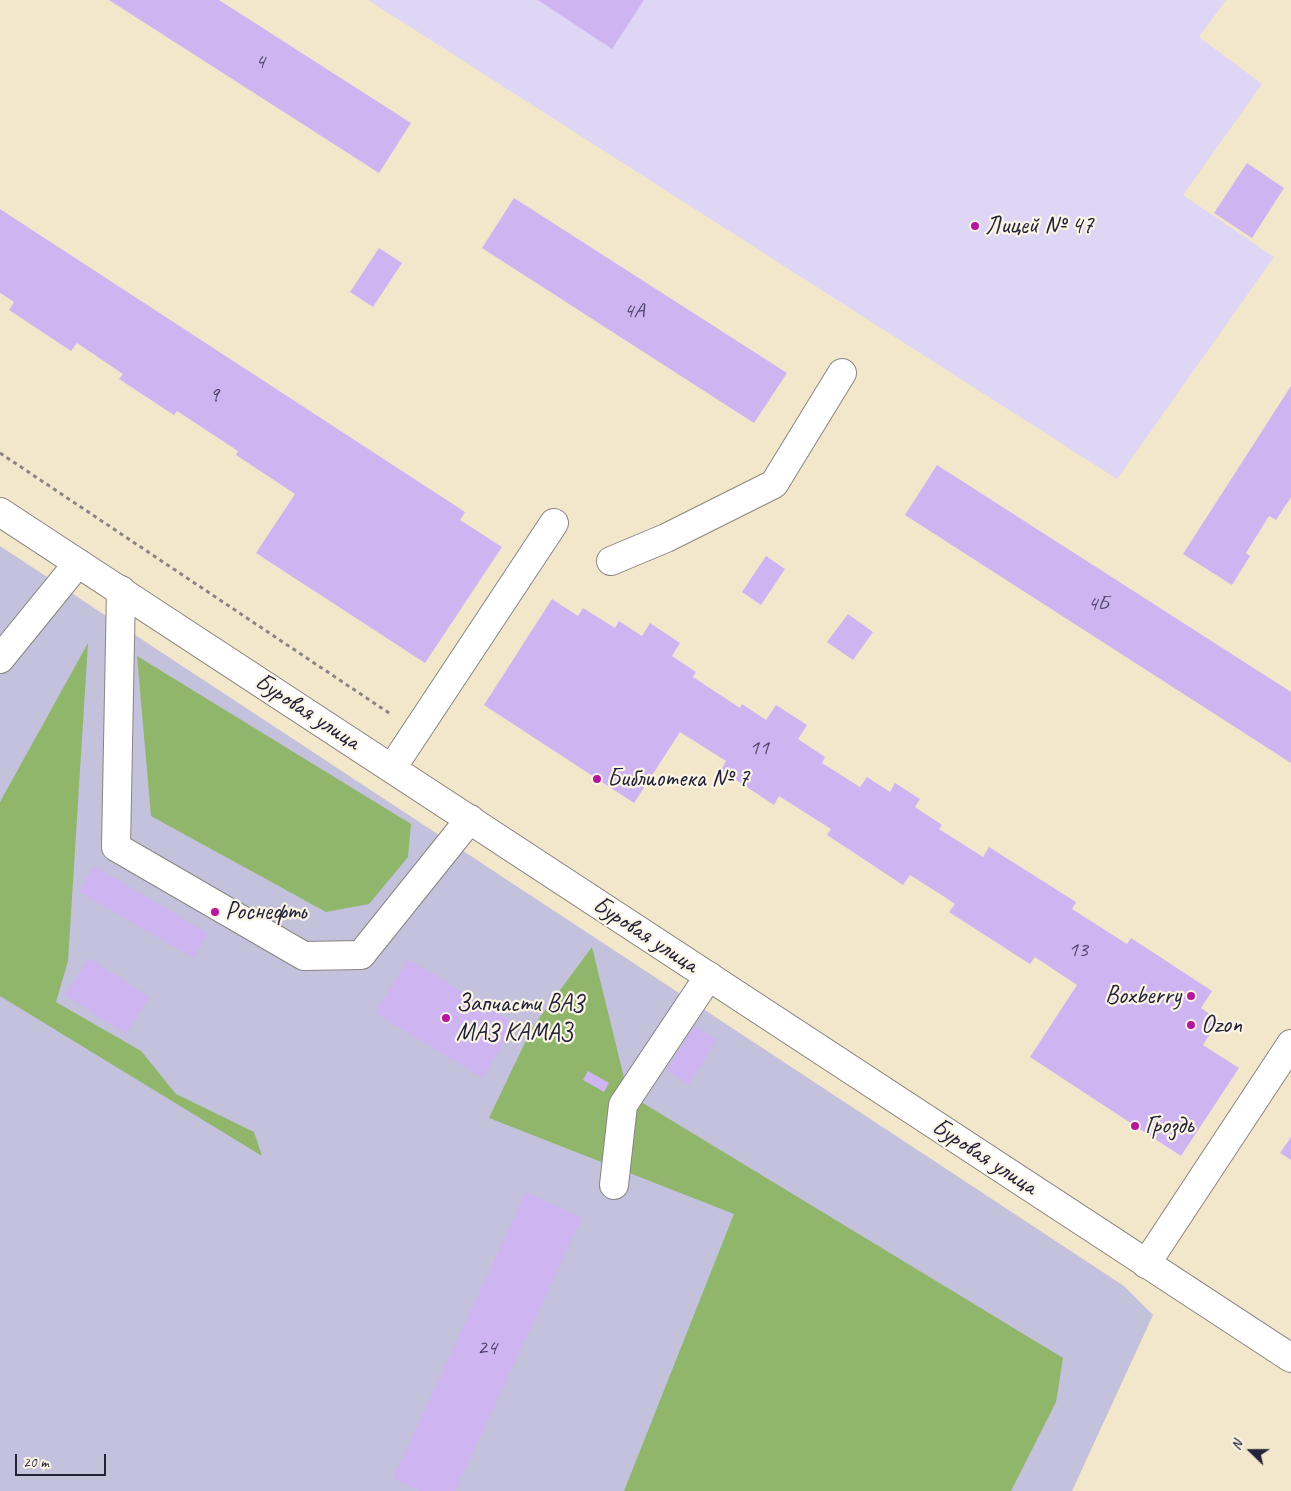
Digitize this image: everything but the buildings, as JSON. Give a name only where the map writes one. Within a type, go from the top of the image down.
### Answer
[{"type":"main road","points":[[611,561],[666,538],[774,484],[842,373]]},
{"type":"main road","name":"Буровая улица","points":[[0,512],[1291,1358]]},
{"type":"main road","points":[[392,768],[554,524]]},
{"type":"main road","points":[[0,659],[78,563]]},
{"type":"main road","points":[[120,590],[116,847],[304,956],[360,955],[470,819]]},
{"type":"main road","points":[[614,1185],[623,1105],[709,976]]},
{"type":"main road","points":[[1146,1264],[1291,1044]]},
{"type":"path","points":[[0,453],[416,732]]},
{"type":"shaded area","name":"Лицей № 47","points":[[368,0],[1226,0],[1199,37],[1262,84],[1183,195],[1274,257],[1117,479]]},
{"type":"shaded area","points":[[0,546],[1124,1286],[1153,1315],[1072,1491],[0,1491]]},
{"type":"green space","points":[[88,643],[68,961],[56,1002],[141,1051],[176,1094],[254,1132],[262,1156],[0,996],[0,802]]},
{"type":"green space","points":[[137,656],[411,824],[408,857],[369,904],[326,912],[151,816]]},
{"type":"green space","points":[[592,947],[628,1094],[1063,1358],[1056,1402],[1011,1491],[624,1491],[734,1214],[489,1118],[532,1028]]},
{"type":"place","name":"Лицей № 47","points":[[975,226]]},
{"type":"place","name":"Библиотека № 7","points":[[597,779]]},
{"type":"place","name":"Роснефть","points":[[215,912]]},
{"type":"place","name":"Boxberry","points":[[1191,996]]},
{"type":"place","name":"Запчасти ВАЗ МАЗ КАМАЗ","points":[[446,1018]]},
{"type":"place","name":"Ozon","points":[[1191,1025]]},
{"type":"place","name":"Гроздь","points":[[1135,1126]]}]
